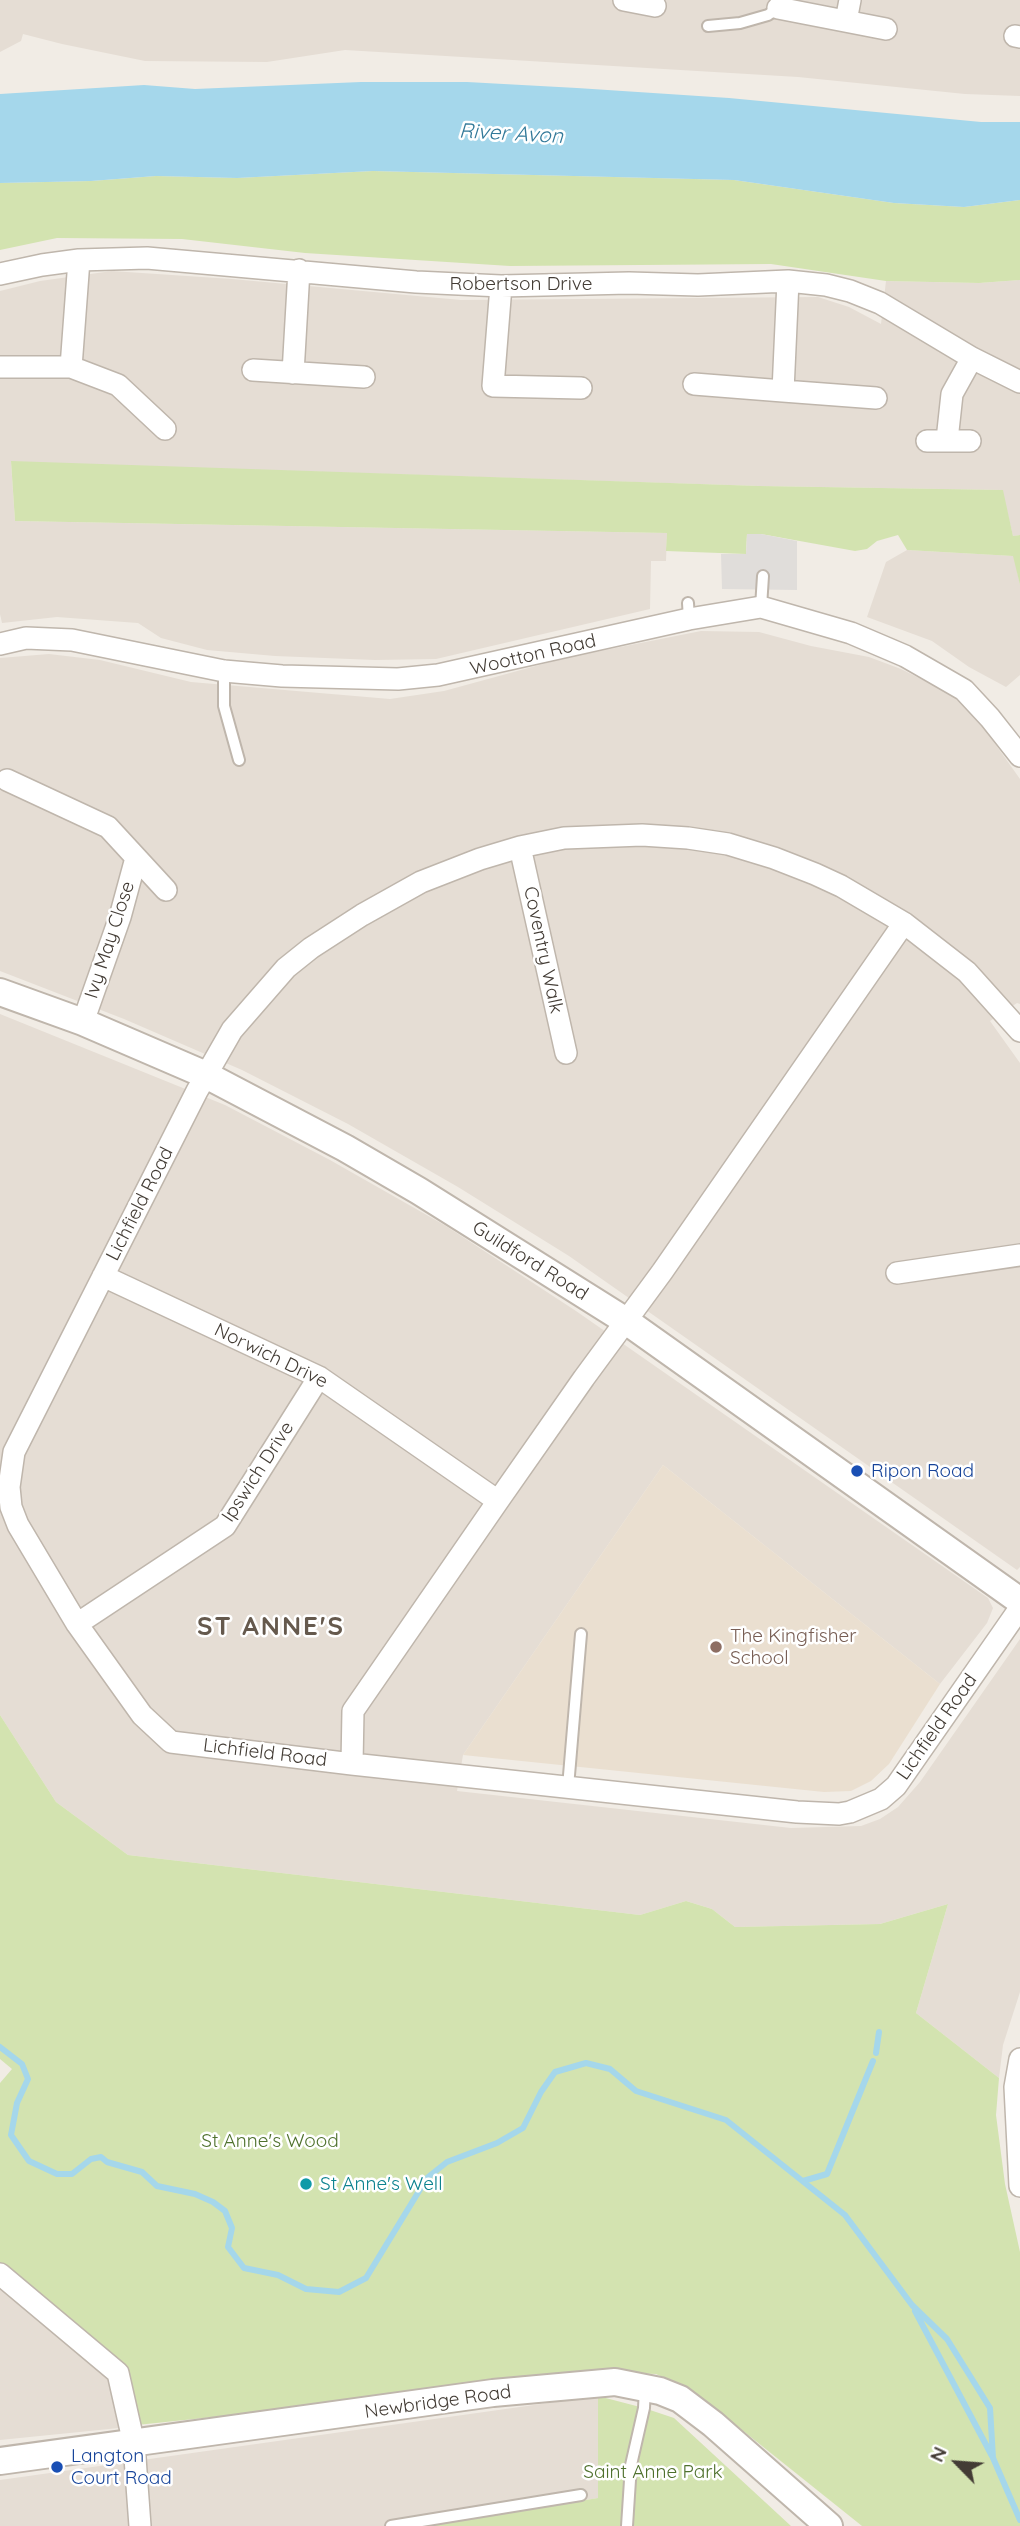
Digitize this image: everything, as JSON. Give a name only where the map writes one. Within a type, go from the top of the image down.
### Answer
[{"type":"street","points":[[629,0],[655,6]]},
{"type":"street","points":[[846,21],[850,0]]},
{"type":"street","points":[[778,8],[886,29]]},
{"type":"street","name":"Robertson Drive","points":[[0,275],[41,265],[79,260],[147,258],[416,282],[501,286],[629,283],[698,285],[788,281],[826,285],[866,296],[972,358],[1020,382]]},
{"type":"street","points":[[71,367],[79,260]]},
{"type":"street","points":[[293,373],[299,270]]},
{"type":"street","points":[[783,391],[788,281]]},
{"type":"street","points":[[501,286],[494,386],[582,388]]},
{"type":"street","points":[[970,441],[937,441],[953,394],[972,358]]},
{"type":"street","points":[[0,367],[71,367],[118,385],[165,429]]},
{"type":"street","points":[[253,370],[364,377]]},
{"type":"street","points":[[694,384],[876,398]]},
{"type":"street","name":"Wootton Road","points":[[0,644],[26,638],[72,640],[224,671],[320,678],[398,679],[438,676],[689,611],[761,607],[851,633],[905,656],[964,690],[1020,756]]},
{"type":"street","name":"Ivy May Close","points":[[7,780],[108,827],[166,890]]},
{"type":"street","name":"Lichfield Road","points":[[1020,1031],[967,972],[904,923],[816,874],[728,844],[679,837],[612,834],[564,838],[480,859],[421,882],[311,948],[286,968],[259,996],[232,1030],[206,1075],[14,1452],[9,1476],[11,1507],[18,1525],[78,1624],[142,1715],[171,1742],[797,1812],[839,1814],[881,1799],[904,1777],[1020,1608]]},
{"type":"street","name":"Coventry Walk","points":[[520,847],[566,1053]]},
{"type":"street","name":"Ivy May Close","points":[[83,1022],[120,917],[136,859]]},
{"type":"street","points":[[352,1764],[353,1711],[904,923]]},
{"type":"street","name":"Guildford Road","points":[[0,992],[83,1022],[206,1075],[345,1148],[419,1191],[626,1321],[1020,1601]]},
{"type":"street","points":[[897,1273],[1020,1255]]},
{"type":"street","name":"Norwich Drive","points":[[103,1276],[319,1377],[498,1501]]},
{"type":"street","name":"Ipswich Drive","points":[[78,1624],[225,1527],[319,1377]]},
{"type":"street","points":[[1020,2060],[1015,2087],[1020,2186]]},
{"type":"street","points":[[0,2274],[118,2372],[134,2444],[140,2526]]},
{"type":"street","name":"Newbridge Road","points":[[0,2461],[493,2393],[615,2382],[645,2387],[680,2399],[829,2526]]},
{"type":"lane","points":[[708,26],[740,23],[768,15],[778,8]]},
{"type":"lane","points":[[761,607],[763,576]]},
{"type":"lane","points":[[224,671],[224,706],[239,760]]},
{"type":"lane","points":[[568,1787],[581,1634]]},
{"type":"lane","points":[[627,2526],[631,2465],[645,2407],[645,2387]]},
{"type":"lane","points":[[391,2526],[581,2495]]},
{"type":"shaded area","points":[[0,0],[1020,0],[1020,96],[965,94],[798,77],[345,50],[267,62],[145,61],[23,34],[21,41],[0,52]]},
{"type":"shaded area","points":[[112,271],[461,300],[818,297],[849,307],[881,324],[886,281],[979,283],[1020,280],[1020,535],[1013,536],[1002,490],[760,486],[11,462],[15,521],[667,533],[666,561],[651,561],[650,609],[436,659],[375,660],[207,650],[161,638],[138,623],[57,617],[2,623],[0,291],[40,281]]},
{"type":"shaded area","points":[[747,534],[797,541],[797,590],[722,589],[721,554],[746,554]]},
{"type":"shaded area","points":[[907,550],[1014,556],[1020,585],[1020,675],[1006,687],[969,667],[932,641],[867,617],[886,562]]},
{"type":"shaded area","points":[[701,631],[759,632],[811,646],[869,657],[901,669],[949,693],[974,714],[1020,779],[1020,1004],[1017,1003],[990,1021],[1020,1063],[1020,1567],[1017,1570],[569,1256],[458,1187],[348,1124],[242,1070],[124,1019],[0,971],[0,658],[49,654],[100,660],[191,682],[390,699],[444,691],[565,658]]},
{"type":"shaded area","points":[[0,1014],[225,1105],[330,1160],[446,1226],[576,1311],[988,1598],[993,1608],[987,1623],[940,1684],[663,1465],[463,1755],[457,1791],[791,1828],[861,1826],[880,1819],[898,1807],[920,1782],[1020,1639],[1020,1992],[1003,2045],[999,2078],[916,2013],[948,1904],[880,1924],[735,1927],[712,1909],[686,1901],[640,1915],[128,1855],[56,1802],[0,1715]]},
{"type":"shaded area","name":"The Kingfisher School","points":[[663,1465],[940,1684],[889,1764],[871,1781],[851,1791],[824,1792],[463,1755]]},
{"type":"shaded area","points":[[0,2271],[113,2376],[119,2428],[0,2440]]},
{"type":"shaded area","points":[[598,2396],[598,2498],[425,2526],[0,2526],[0,2480]]},
{"type":"green space","points":[[373,171],[734,180],[894,203],[964,207],[1020,200],[1020,280],[979,283],[886,281],[771,264],[510,266],[305,253],[182,239],[57,238],[0,250],[0,183],[156,176],[237,178]]},
{"type":"green space","points":[[11,461],[760,486],[1003,490],[1013,536],[1020,535],[1020,585],[1013,556],[907,550],[898,535],[877,541],[867,549],[855,551],[761,534],[747,534],[746,554],[666,551],[667,533],[15,521]]},
{"type":"green space","name":"St Anne's Wood","points":[[0,1715],[56,1802],[128,1855],[640,1915],[686,1901],[712,1909],[735,1927],[880,1924],[948,1904],[916,2013],[999,2078],[996,2115],[1005,2184],[1020,2252],[1020,2526],[862,2526],[692,2390],[656,2374],[631,2373],[137,2425],[101,2351],[0,2263],[0,2083],[12,2069],[0,2059]]},
{"type":"green space","name":"Saint Anne Park","points":[[598,2396],[674,2418],[791,2526],[425,2526],[598,2498]]},
{"type":"water","name":"River Avon","points":[[361,82],[467,82],[577,88],[729,98],[981,122],[1020,122],[1020,200],[964,207],[894,203],[734,180],[373,171],[237,178],[156,176],[0,183],[0,94],[144,85],[195,89]]},
{"type":"waterway","points":[[876,2053],[879,2032]]},
{"type":"waterway","points":[[0,2047],[22,2064],[28,2079],[17,2103],[11,2135],[29,2161],[57,2174],[72,2174],[91,2159],[101,2157],[107,2162],[142,2172],[157,2186],[195,2194],[213,2202],[225,2211],[232,2228],[228,2247],[244,2268],[278,2275],[306,2289],[339,2292],[366,2278],[427,2178],[447,2162],[497,2143],[523,2128],[541,2092],[555,2072],[586,2063],[610,2069],[636,2091],[726,2120],[845,2215],[912,2305],[947,2339],[990,2408],[993,2458],[1020,2520]]},
{"type":"waterway","points":[[803,2181],[827,2174],[873,2061]]},
{"type":"waterway","points":[[915,2311],[992,2456]]},
{"type":"place","name":"Ripon Road","points":[[857,1471]]},
{"type":"place","name":"The Kingfisher School","points":[[716,1647]]},
{"type":"place","name":"St Anne's Well","points":[[306,2184]]},
{"type":"place","name":"Langton Court Road","points":[[57,2467]]},
{"type":"district","name":"ST ANNE'S","points":[[271,1627]]}]
